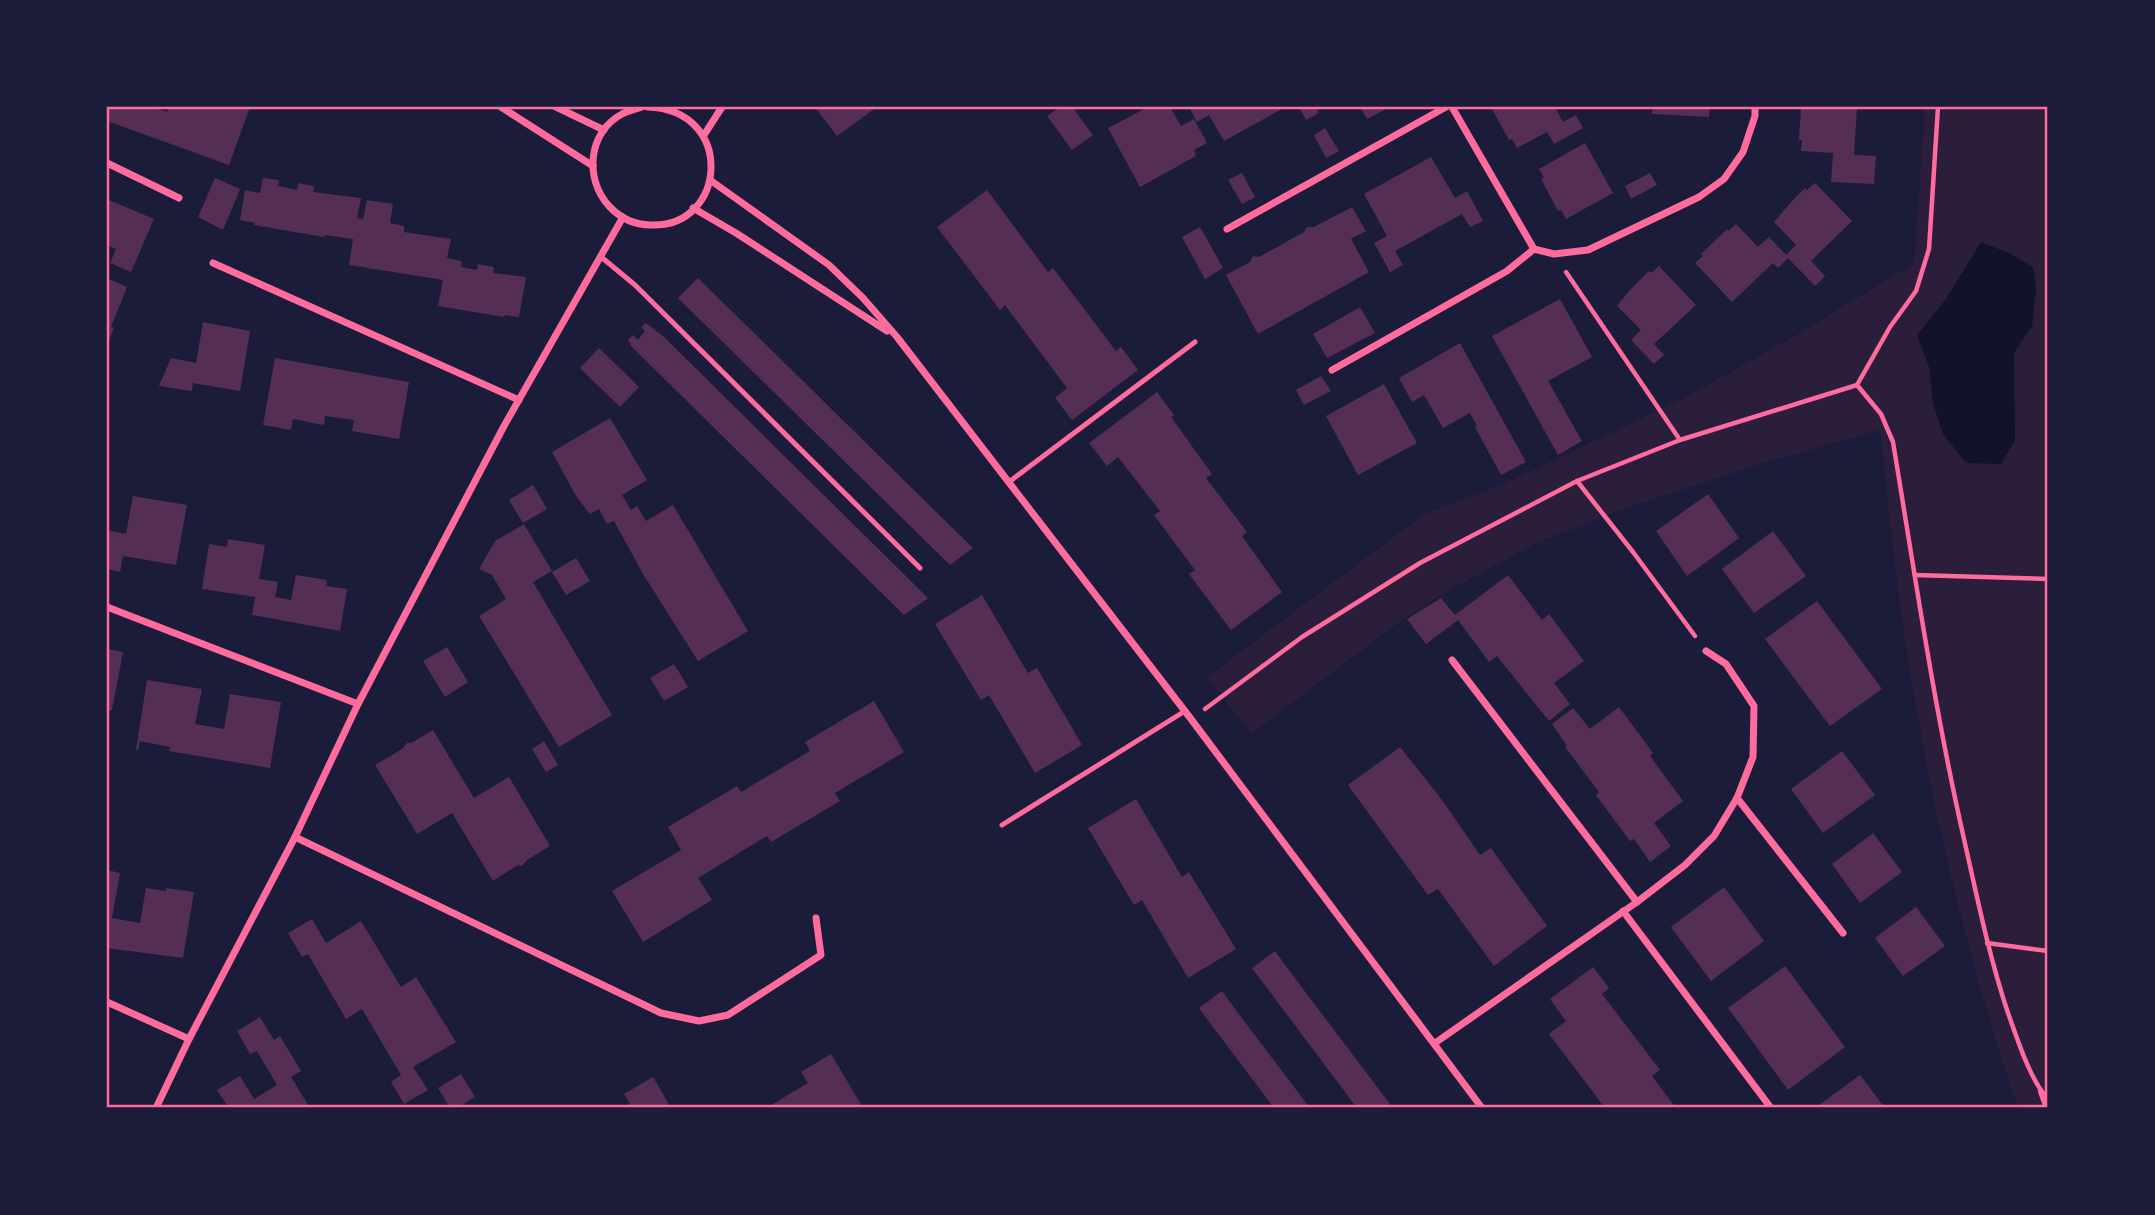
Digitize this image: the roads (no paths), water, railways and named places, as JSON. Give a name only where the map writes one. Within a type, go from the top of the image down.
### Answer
[{"type":"street","points":[[500,107],[593,166]]},
{"type":"street","points":[[556,107],[604,130]]},
{"type":"street","points":[[642,107],[621,114],[604,130],[594,151],[593,175],[601,197],[617,214],[638,225],[661,226],[684,217],[701,202],[710,180],[711,157],[704,135],[688,117],[667,107],[648,107]]},
{"type":"street","points":[[704,135],[722,107]]},
{"type":"street","points":[[1227,229],[1446,107]]},
{"type":"street","points":[[1452,107],[1534,249],[1554,254],[1588,250],[1699,197],[1724,179],[1743,152],[1755,116],[1755,107]]},
{"type":"street","points":[[107,163],[179,198]]},
{"type":"street","points":[[710,180],[829,265],[897,337],[1185,711],[1482,1108]]},
{"type":"street","points":[[693,208],[897,337]]},
{"type":"street","points":[[156,1108],[189,1039],[295,837],[358,704],[519,400],[623,217]]},
{"type":"street","points":[[1332,370],[1507,271],[1534,249]]},
{"type":"street","points":[[213,263],[519,400]]},
{"type":"street","points":[[107,607],[358,704]]},
{"type":"street","points":[[1435,1043],[1637,902],[1685,865],[1714,836],[1737,798],[1753,757],[1754,706],[1726,664],[1706,651]]},
{"type":"street","points":[[1452,660],[1637,902]]},
{"type":"street","points":[[1737,798],[1843,933]]},
{"type":"street","points":[[295,837],[662,1013],[699,1021],[728,1015],[821,955],[816,918]]},
{"type":"street","points":[[1623,911],[1771,1108]]},
{"type":"street","points":[[107,1002],[189,1039]]},
{"type":"lane","points":[[600,256],[635,285],[920,568]]},
{"type":"lane","points":[[1009,482],[1195,341]]},
{"type":"lane","points":[[1002,825],[1185,711]]}]
